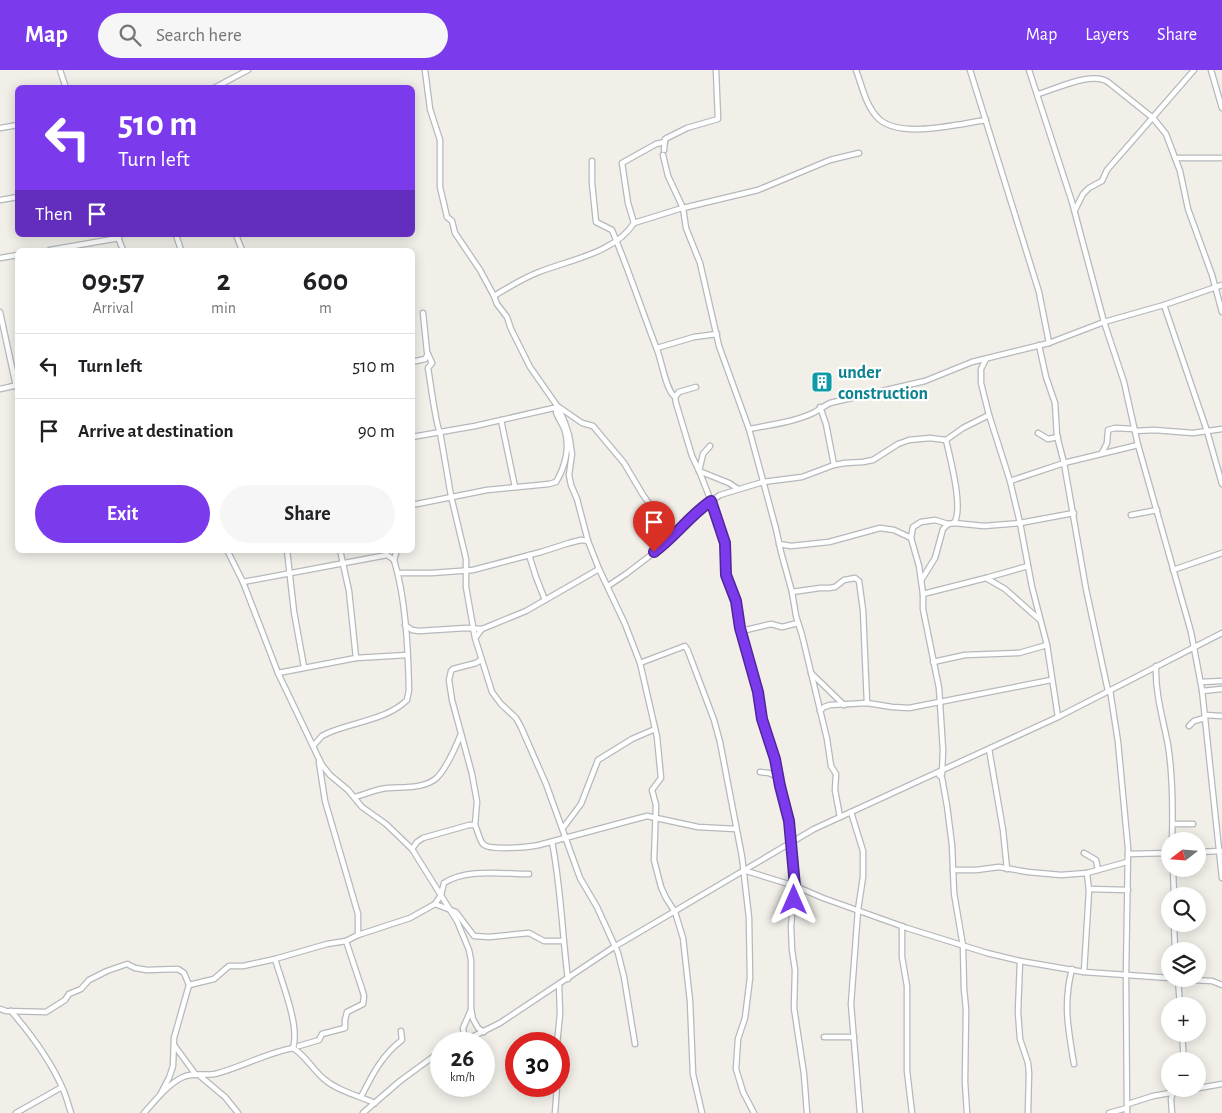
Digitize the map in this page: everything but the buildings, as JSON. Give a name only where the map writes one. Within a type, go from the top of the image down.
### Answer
[{"type":"street","points":[[60,70],[65,85]]},
{"type":"street","points":[[220,85],[248,70]]},
{"type":"street","points":[[425,70],[430,109],[440,140],[439,179],[447,217],[452,221],[455,233],[473,257],[497,304],[507,317],[511,330],[530,367],[558,406],[569,435],[572,454],[569,475],[588,541],[599,569],[626,624],[640,662],[655,729],[661,778],[652,790],[656,805],[654,860],[656,873],[666,898],[675,912],[683,938],[690,1001],[693,1074],[702,1113]]},
{"type":"street","points":[[716,70],[718,119],[687,128],[665,139],[663,153],[668,176],[683,208],[686,228],[700,263],[726,367],[749,429],[792,592],[827,739],[831,766],[836,774],[835,790],[840,818]]},
{"type":"street","points":[[856,70],[866,99],[875,114],[886,124],[893,127],[911,130],[986,120]]},
{"type":"street","points":[[970,70],[1039,292],[1048,343]]},
{"type":"street","points":[[1029,70],[1075,210],[1104,322],[1124,382],[1138,444],[1194,647],[1201,682],[1221,852],[1222,878]]},
{"type":"street","points":[[1075,210],[1083,194],[1102,181],[1107,170],[1194,70]]},
{"type":"street","points":[[1211,70],[1222,108]]},
{"type":"street","points":[[1038,94],[1079,81],[1100,78],[1108,82],[1153,118],[1166,134],[1175,158],[1188,208],[1210,269],[1222,312]]},
{"type":"street","points":[[0,128],[15,126]]},
{"type":"street","points":[[634,223],[628,203],[622,163],[656,144],[664,142]]},
{"type":"street","points":[[494,296],[538,272],[617,242],[630,230],[634,223],[683,208],[758,190],[830,160],[859,153]]},
{"type":"street","points":[[1175,158],[1222,158]]},
{"type":"street","points":[[592,161],[596,222],[612,230],[617,242],[648,329],[657,348],[670,390],[675,397],[692,456],[711,501],[725,543],[726,575],[736,601],[740,628],[758,692],[762,719],[775,759],[789,821],[795,886],[791,926],[795,970],[794,1008],[804,1074],[807,1113]]},
{"type":"street","points":[[0,200],[15,198]]},
{"type":"street","points":[[60,248],[118,237]]},
{"type":"street","points":[[0,258],[15,256]]},
{"type":"street","points":[[749,429],[802,417],[815,412],[820,407],[840,400],[925,381],[972,362],[1048,343],[1104,322],[1164,305],[1222,285]]},
{"type":"street","points":[[1164,305],[1207,432],[1222,484]]},
{"type":"street","points":[[0,312],[15,377]]},
{"type":"street","points":[[423,313],[428,354],[432,364],[428,368],[437,427],[440,432],[466,559],[466,587],[472,629],[492,692],[501,704],[516,718],[546,784],[580,878],[604,921],[618,954],[624,977],[635,1044]]},
{"type":"street","points":[[657,348],[694,336],[717,334]]},
{"type":"street","points":[[1039,345],[1046,377],[1055,403],[1058,438],[1074,513],[1086,589],[1109,691],[1118,742],[1128,854],[1126,976],[1127,1108]]},
{"type":"street","points":[[415,361],[425,359],[428,354]]},
{"type":"street","points":[[986,359],[981,369],[982,383],[989,415],[1010,481],[1020,523],[1047,645],[1058,717]]},
{"type":"street","points":[[0,389],[15,386]]},
{"type":"street","points":[[675,397],[679,392],[696,387]]},
{"type":"street","points":[[415,504],[452,496],[552,484],[558,479],[567,451],[565,430],[556,412],[558,406]]},
{"type":"street","points":[[415,436],[501,420],[558,406],[582,423],[593,426],[624,463],[654,510],[664,545]]},
{"type":"street","points":[[820,407],[826,424],[834,465]]},
{"type":"street","points":[[608,586],[664,545],[694,514],[711,501],[738,489],[763,482],[802,477],[834,465],[873,460],[898,444],[909,440],[930,438],[946,440],[968,425],[989,415]]},
{"type":"street","points":[[501,420],[515,487]]},
{"type":"street","points":[[1101,454],[1106,445],[1108,430],[1115,428],[1193,433],[1222,429]]},
{"type":"street","points":[[1038,433],[1048,439],[1058,438]]},
{"type":"street","points":[[921,580],[934,558],[943,529],[957,519],[958,506],[946,440]]},
{"type":"street","points":[[1010,481],[1064,463],[1138,444]]},
{"type":"street","points":[[699,472],[703,454],[710,446]]},
{"type":"street","points":[[699,472],[722,480],[738,489]]},
{"type":"street","points":[[1131,515],[1157,510]]},
{"type":"street","points":[[967,1113],[963,946],[955,900],[952,845],[944,785],[939,775],[942,774],[943,750],[939,688],[923,609],[921,580],[911,538],[914,528],[922,522],[935,520],[951,524],[984,526],[1020,523],[1074,513]]},
{"type":"street","points":[[779,544],[791,546],[829,542],[880,528],[902,532],[911,538]]},
{"type":"street","points":[[398,573],[414,574],[485,567],[576,541],[588,541]]},
{"type":"street","points":[[228,553],[278,673],[318,758],[325,769],[365,809],[386,824],[412,849],[457,920],[469,950],[472,970],[472,1009],[475,1024],[484,1032],[568,979],[614,947],[790,843],[851,812],[1058,717],[1222,633]]},
{"type":"street","points":[[288,553],[294,612],[304,667]]},
{"type":"street","points":[[341,553],[349,592],[356,658]]},
{"type":"street","points":[[313,746],[322,736],[328,733],[367,721],[403,704],[408,696],[405,625],[398,573],[394,560],[396,553]]},
{"type":"street","points":[[1174,570],[1222,553]]},
{"type":"street","points":[[242,582],[387,555],[394,560]]},
{"type":"street","points":[[529,555],[545,600]]},
{"type":"street","points":[[923,594],[1028,566]]},
{"type":"street","points":[[405,625],[412,630],[419,631],[482,629],[514,617],[599,569]]},
{"type":"street","points":[[792,592],[835,587],[848,579],[855,578],[859,581],[863,610],[867,702]]},
{"type":"street","points":[[986,578],[1005,589],[1041,621]]},
{"type":"street","points":[[740,628],[746,630],[771,624],[782,627],[798,623]]},
{"type":"street","points":[[475,638],[482,629]]},
{"type":"street","points":[[933,662],[965,655],[1019,653],[1047,645]]},
{"type":"street","points":[[640,662],[680,646],[685,646],[714,720],[720,742],[734,812],[749,918],[750,978],[744,1018],[738,1039],[736,1070],[743,1092],[754,1113]]},
{"type":"street","points":[[278,673],[356,658],[407,655]]},
{"type":"street","points":[[481,660],[453,669],[449,676],[452,700],[472,774],[476,802],[475,825],[486,846],[528,847],[647,816],[698,827],[736,828]]},
{"type":"street","points":[[1156,666],[1160,709],[1171,764],[1173,832]]},
{"type":"street","points":[[810,673],[844,705]]},
{"type":"street","points":[[820,711],[827,706],[867,702],[903,709],[1051,680]]},
{"type":"street","points":[[1201,682],[1222,680]]},
{"type":"street","points":[[1202,691],[1222,689]]},
{"type":"street","points":[[1189,726],[1194,721],[1205,716],[1222,716]]},
{"type":"street","points":[[563,828],[581,804],[598,760],[632,739],[655,729]]},
{"type":"street","points":[[354,798],[378,790],[408,787],[434,780],[447,763],[461,734]]},
{"type":"street","points":[[989,749],[1003,830],[1007,869]]},
{"type":"street","points":[[318,758],[325,801],[358,914],[358,935]]},
{"type":"street","points":[[760,772],[766,772],[778,777]]},
{"type":"street","points":[[851,812],[863,851],[863,877],[858,910],[851,1004],[860,1113]]},
{"type":"street","points":[[1173,824],[1193,824]]},
{"type":"street","points":[[412,849],[416,842],[423,838],[475,825]]},
{"type":"street","points":[[552,842],[560,886],[563,940],[568,979]]},
{"type":"street","points":[[1206,852],[1221,852]]},
{"type":"street","points":[[1084,853],[1096,860],[1098,870]]},
{"type":"street","points":[[1128,854],[1161,853]]},
{"type":"street","points":[[953,870],[999,867],[1061,875],[1087,873],[1127,862]]},
{"type":"street","points":[[743,870],[795,886],[822,898],[902,926],[963,946],[1020,961],[1084,972],[1161,978]]},
{"type":"street","points":[[190,985],[214,979],[229,966],[243,966],[346,941],[358,935],[410,918],[435,904],[441,895],[444,883],[454,878],[471,873],[529,874]]},
{"type":"street","points":[[1084,972],[1089,889],[1087,873]]},
{"type":"street","points":[[1089,889],[1128,890]]},
{"type":"street","points":[[435,904],[460,916],[474,936],[489,937],[529,933],[544,941],[563,940]]},
{"type":"street","points":[[902,926],[902,957],[907,986],[907,1071],[912,1113]]},
{"type":"street","points":[[299,1046],[320,1039],[322,1034],[345,1028],[344,1020],[347,1012],[363,1004],[364,996],[346,941]]},
{"type":"street","points":[[275,959],[294,1021],[296,1037],[302,1055]]},
{"type":"street","points":[[1020,961],[1018,1012],[1020,1039],[1028,1063],[1029,1073],[1028,1113]]},
{"type":"street","points":[[0,1009],[46,1012],[65,1000],[69,994],[81,989],[89,980],[126,964],[147,970],[178,970],[184,973],[190,985],[174,1044],[171,1072],[160,1094]]},
{"type":"street","points":[[1072,969],[1066,1003],[1068,1033],[1074,1064]]},
{"type":"street","points":[[1206,981],[1222,985]]},
{"type":"street","points":[[559,984],[559,1032]]},
{"type":"street","points":[[464,1032],[464,1025],[472,1009]]},
{"type":"street","points":[[11,1011],[32,1037],[62,1087],[71,1113]]},
{"type":"street","points":[[361,1097],[376,1068],[392,1048],[402,1040],[401,1031]]},
{"type":"street","points":[[293,1048],[296,1037]]},
{"type":"street","points":[[824,1037],[854,1037]]},
{"type":"street","points":[[174,1044],[198,1075],[224,1097],[238,1113]]},
{"type":"street","points":[[293,1048],[326,1080],[375,1102]]},
{"type":"street","points":[[144,1113],[160,1094],[178,1079],[191,1074],[221,1072],[270,1054],[293,1048]]},
{"type":"street","points":[[363,1113],[430,1058]]},
{"type":"street","points":[[1206,1086],[1222,1084]]},
{"type":"street","points":[[16,1113],[62,1087]]},
{"type":"street","points":[[1109,1113],[1127,1108],[1153,1096],[1161,1095]]},
{"type":"street","points":[[555,1113],[556,1097]]},
{"type":"street","points":[[1172,1097],[1172,1113]]},
{"type":"place","name":"under construction","points":[[822,382]]},
{"type":"route","points":[[654,552],[680,530],[694,514],[711,501],[725,543],[726,575],[736,601],[740,628],[752,667],[762,719],[775,759],[789,821],[795,886],[794,900]]}]
